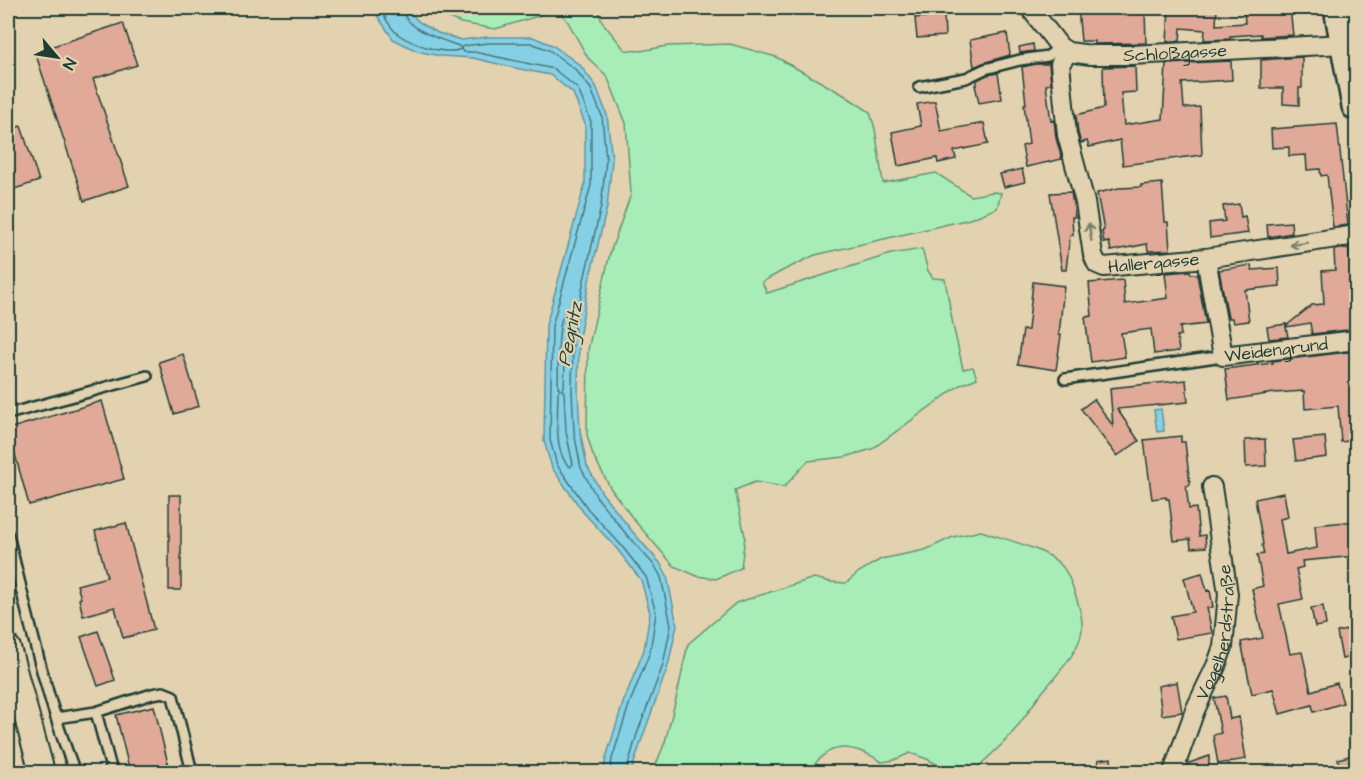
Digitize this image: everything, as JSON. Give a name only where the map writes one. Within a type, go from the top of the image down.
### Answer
[{"type":"main road","points":[[1338,8],[1356,106]]},
{"type":"main road","points":[[8,648],[42,772]]},
{"type":"street","points":[[1030,8],[1064,49]]},
{"type":"street","name":"Schloßgasse","points":[[1064,49],[1091,55],[1131,55],[1344,44]]},
{"type":"street","name":"Hallergasse","points":[[1064,49],[1060,64],[1066,135],[1085,201],[1096,264],[1104,267],[1206,258],[1356,235]]},
{"type":"street","name":"Weidengrund","points":[[1206,258],[1222,356],[1356,340]]},
{"type":"street","name":"Vogelherdstraße","points":[[1173,772],[1195,710],[1216,666],[1222,647],[1228,594],[1212,487]]},
{"type":"lane","points":[[919,87],[966,78],[985,69],[1048,56],[1064,49]]},
{"type":"lane","points":[[1065,379],[1222,356]]},
{"type":"lane","points":[[8,414],[147,376]]},
{"type":"lane","points":[[8,535],[35,645],[62,739],[75,772]]},
{"type":"lane","points":[[56,718],[96,712],[163,692],[173,696],[192,772]]},
{"type":"lane","points":[[96,712],[112,772]]},
{"type":"green space","points":[[432,8],[556,8],[495,29],[461,23],[436,13]]},
{"type":"green space","points":[[557,8],[597,8],[603,23],[625,50],[641,51],[667,46],[730,44],[776,57],[870,112],[875,129],[883,183],[936,173],[971,196],[1001,193],[997,208],[970,219],[815,255],[762,282],[767,293],[891,254],[922,249],[928,271],[933,278],[945,279],[963,369],[973,367],[977,378],[960,385],[872,449],[845,457],[808,461],[784,487],[755,482],[735,490],[745,536],[741,568],[716,579],[697,576],[674,566],[634,520],[611,489],[593,455],[587,435],[588,350],[610,253],[631,194],[626,123],[607,76],[588,58],[568,22]]},
{"type":"green space","points":[[981,531],[1034,549],[1061,565],[1076,596],[1082,629],[1077,647],[1066,664],[1009,737],[977,768],[971,772],[951,772],[910,753],[882,762],[861,751],[838,748],[824,755],[808,772],[653,772],[665,742],[688,644],[736,603],[814,578],[846,583],[881,559],[925,550],[953,537]]},
{"type":"water","name":"Pegnitz","points":[[375,8],[406,8],[419,22],[438,33],[461,40],[488,37],[533,37],[552,45],[580,65],[596,86],[607,115],[612,160],[607,207],[589,281],[579,338],[580,431],[587,466],[602,493],[660,563],[667,576],[677,625],[668,666],[631,772],[603,772],[623,703],[644,650],[650,613],[641,580],[617,549],[584,513],[552,468],[544,441],[546,325],[585,184],[585,124],[573,93],[550,75],[473,58],[440,56],[417,51],[393,39],[376,14]]},
{"type":"water","points":[[1161,409],[1164,431],[1157,432],[1154,410]]},
{"type":"building","points":[[1078,8],[1102,8],[1103,13],[1145,11],[1146,43],[1094,44],[1094,41],[1081,41]]},
{"type":"building","points":[[1169,8],[1217,9],[1216,25],[1245,23],[1244,11],[1258,10],[1258,8],[1290,8],[1293,35],[1261,37],[1261,34],[1204,40],[1205,30],[1181,28],[1180,41],[1167,42]]},
{"type":"building","points":[[944,15],[945,36],[917,38],[915,18]]},
{"type":"building","points":[[123,23],[137,65],[93,79],[129,186],[84,201],[35,52]]},
{"type":"building","points":[[1007,33],[1010,55],[974,67],[970,40]]},
{"type":"building","points":[[1033,44],[1034,51],[1020,53],[1019,47]]},
{"type":"building","points":[[1302,57],[1302,88],[1299,88],[1299,105],[1283,104],[1283,88],[1261,88],[1261,60]]},
{"type":"building","points":[[1231,61],[1232,80],[1182,83],[1184,108],[1200,107],[1202,155],[1123,165],[1120,140],[1089,147],[1087,141],[1081,143],[1076,115],[1104,108],[1103,67],[1135,66],[1136,92],[1121,93],[1124,125],[1163,119],[1166,64]]},
{"type":"building","points":[[1049,64],[1051,84],[1046,85],[1051,121],[1054,120],[1062,159],[1026,167],[1022,146],[1029,144],[1022,67]]},
{"type":"building","points":[[998,73],[1002,99],[979,103],[975,85],[977,85],[977,80]]},
{"type":"building","points":[[935,101],[941,131],[984,123],[988,144],[954,151],[956,159],[938,163],[937,158],[898,166],[892,132],[921,126],[917,104]]},
{"type":"building","points":[[1337,124],[1348,225],[1333,227],[1327,175],[1321,176],[1320,169],[1307,170],[1306,155],[1289,156],[1289,147],[1272,148],[1271,129]]},
{"type":"building","points":[[21,126],[39,181],[8,191],[8,130]]},
{"type":"building","points":[[1022,169],[1025,182],[1004,187],[1000,174]]},
{"type":"building","points":[[1162,183],[1170,250],[1148,251],[1147,244],[1111,251],[1109,242],[1104,243],[1102,231],[1104,230],[1097,193]]},
{"type":"building","points":[[1071,192],[1075,217],[1072,217],[1073,235],[1070,235],[1066,270],[1062,270],[1050,193]]},
{"type":"building","points":[[1239,204],[1241,217],[1245,216],[1248,233],[1210,238],[1209,223],[1225,221],[1223,206]]},
{"type":"building","points":[[1291,222],[1292,233],[1268,237],[1267,224]]},
{"type":"building","points":[[1349,248],[1351,306],[1356,306],[1356,329],[1312,334],[1310,323],[1286,327],[1288,337],[1269,339],[1267,327],[1286,324],[1286,326],[1312,305],[1324,304],[1322,271],[1335,270],[1334,250]]},
{"type":"building","points":[[1251,265],[1252,270],[1279,268],[1280,286],[1245,290],[1249,321],[1233,323],[1232,318],[1228,318],[1219,270]]},
{"type":"building","points":[[1190,271],[1191,274],[1197,274],[1206,324],[1180,327],[1181,335],[1177,336],[1179,351],[1154,354],[1151,329],[1121,333],[1125,357],[1091,362],[1085,317],[1092,316],[1089,283],[1123,280],[1125,304],[1168,298],[1165,273]]},
{"type":"building","points":[[1033,282],[1064,286],[1056,370],[1018,364],[1023,330],[1028,330]]},
{"type":"building","points":[[1356,351],[1356,440],[1341,442],[1338,406],[1305,409],[1304,391],[1229,400],[1225,369]]},
{"type":"building","points":[[183,354],[199,406],[174,414],[159,362]]},
{"type":"building","points":[[1186,380],[1188,402],[1117,409],[1139,441],[1117,456],[1081,409],[1094,399],[1113,426],[1110,388]]},
{"type":"building","points":[[102,401],[124,479],[29,505],[8,429]]},
{"type":"building","points":[[1181,436],[1181,442],[1185,442],[1190,485],[1186,486],[1189,509],[1196,508],[1199,536],[1205,535],[1206,547],[1191,548],[1190,539],[1174,541],[1169,499],[1166,497],[1152,499],[1144,440]]},
{"type":"building","points":[[1325,437],[1327,457],[1296,461],[1293,440]]},
{"type":"building","points":[[1265,439],[1266,466],[1246,467],[1245,440]]},
{"type":"building","points":[[1284,493],[1288,517],[1280,519],[1286,554],[1317,548],[1315,525],[1356,521],[1356,556],[1302,561],[1303,567],[1296,569],[1303,599],[1279,604],[1290,654],[1302,652],[1311,691],[1337,683],[1343,703],[1314,712],[1312,705],[1280,714],[1273,689],[1252,694],[1241,642],[1263,638],[1252,589],[1263,586],[1257,555],[1264,554],[1255,499]]},
{"type":"building","points":[[169,495],[181,495],[181,590],[169,590]]},
{"type":"building","points":[[126,523],[154,630],[123,638],[115,607],[83,616],[77,585],[107,577],[95,531]]},
{"type":"building","points":[[1202,573],[1207,591],[1210,590],[1213,607],[1207,608],[1212,633],[1176,639],[1171,616],[1193,612],[1184,578]]},
{"type":"building","points":[[1323,606],[1326,625],[1315,627],[1311,608]]},
{"type":"building","points":[[1356,628],[1356,656],[1342,659],[1337,632]]},
{"type":"building","points":[[98,631],[115,680],[98,686],[81,637]]},
{"type":"building","points":[[1177,682],[1182,712],[1162,715],[1158,686]]},
{"type":"building","points":[[1226,696],[1230,719],[1239,717],[1246,759],[1218,764],[1213,735],[1221,733],[1214,698]]},
{"type":"building","points":[[154,706],[170,772],[130,772],[116,715]]},
{"type":"building","points":[[1356,754],[1356,772],[1341,772],[1338,759]]},
{"type":"building","points":[[1209,756],[1209,772],[1190,772],[1189,763]]},
{"type":"building","points":[[1111,758],[1112,772],[1100,772],[1098,760]]}]
